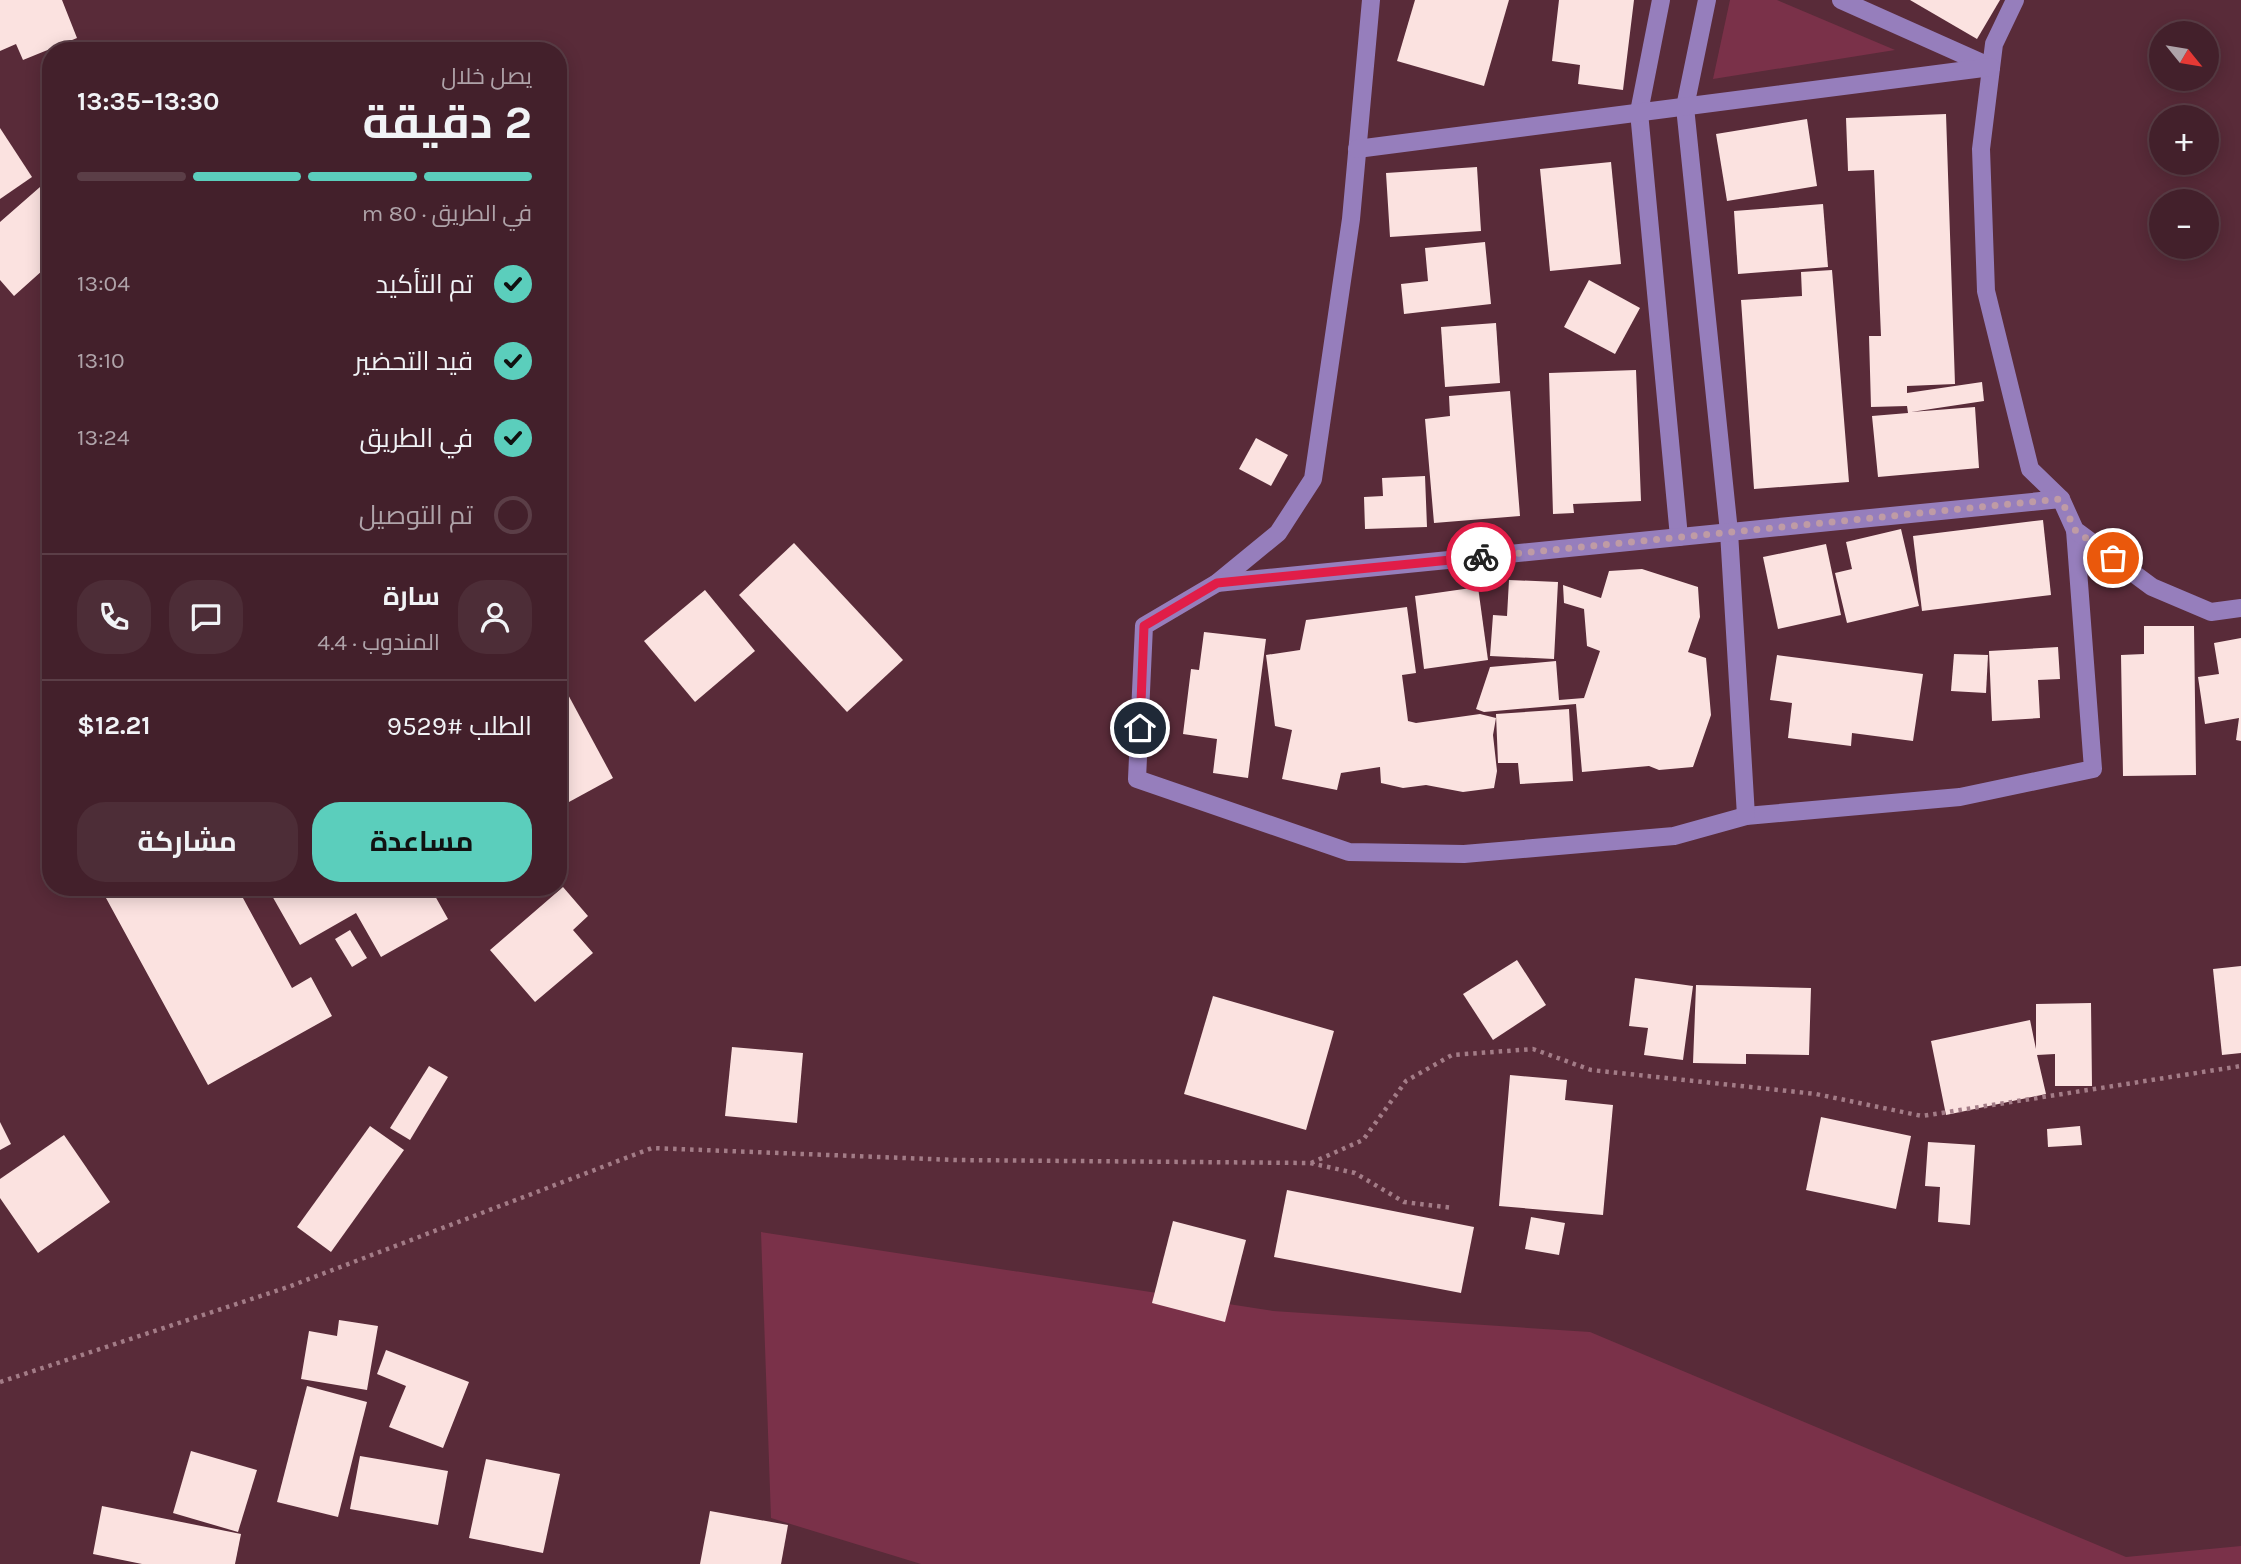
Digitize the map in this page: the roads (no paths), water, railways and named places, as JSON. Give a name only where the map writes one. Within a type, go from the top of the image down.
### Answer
[{"type":"street","points":[[1371,0],[1351,219],[1313,480],[1278,533],[1217,583],[1144,626],[1137,779],[1349,852],[1464,854],[1661,837],[1746,816],[1961,797],[2093,769],[2075,530],[2061,499],[2030,469],[1986,291],[1981,149],[1994,44],[2015,0]]},
{"type":"street","points":[[1661,0],[1639,112],[1679,537]]},
{"type":"street","points":[[1707,0],[1685,107],[1730,532],[1746,816]]},
{"type":"street","points":[[1841,0],[1991,67]]},
{"type":"street","points":[[1357,149],[1991,67]]},
{"type":"street","points":[[1217,583],[2061,499]]},
{"type":"street","points":[[2075,530],[2152,587],[2211,612],[2241,608]]}]
